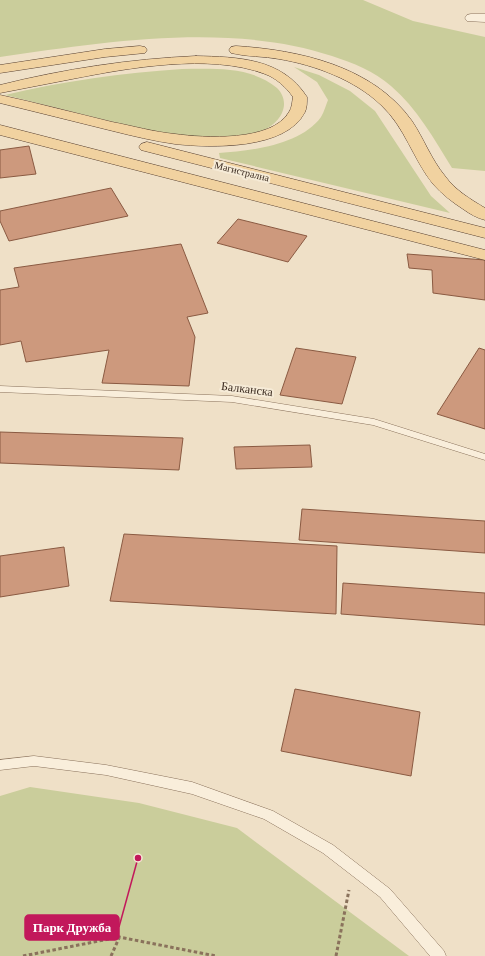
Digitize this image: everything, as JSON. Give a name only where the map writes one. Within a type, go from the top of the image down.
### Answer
[{"type":"main road","points":[[0,69],[120,52],[209,48],[246,50],[285,56],[324,66],[358,82],[386,100],[402,118],[439,180],[457,198],[485,215]]},
{"type":"main road","points":[[0,75],[66,59]]},
{"type":"main road","points":[[0,89],[104,69],[170,61],[218,61],[244,63],[271,71],[291,84],[300,97],[296,114],[288,122],[277,129],[248,138],[208,142],[154,136],[5,104]]},
{"type":"main road","name":"Магистрална","points":[[5,104],[485,233]]},
{"type":"main road","points":[[0,130],[485,255]]},
{"type":"street","points":[[471,18],[485,18]]},
{"type":"lane","name":"Балканска","points":[[0,388],[232,399],[374,422],[485,457]]},
{"type":"lane","points":[[0,765],[34,761],[106,770],[192,788],[268,815],[328,849],[385,893],[439,956]]},
{"type":"path","points":[[336,956],[353,869]]},
{"type":"path","points":[[111,956],[119,937]]},
{"type":"path","points":[[23,956],[119,937],[216,956]]},
{"type":"green space","points":[[0,0],[363,0],[413,21],[485,37],[485,171],[452,168],[417,114],[391,86],[378,76],[363,68],[332,56],[293,46],[252,40],[210,37],[124,41],[0,57]]},
{"type":"green space","points":[[294,67],[319,75],[350,91],[375,111],[431,196],[450,213],[220,158],[219,153],[260,148],[288,140],[312,127],[321,117],[328,100],[317,82]]},
{"type":"green space","points":[[182,69],[232,70],[256,76],[277,88],[283,97],[284,103],[282,113],[278,120],[272,125],[257,133],[218,138],[181,136],[143,129],[5,95],[93,78]]},
{"type":"green space","points":[[30,787],[139,803],[237,828],[409,956],[0,956],[0,796]]},
{"type":"building","points":[[29,146],[36,174],[0,178],[0,150]]},
{"type":"building","points":[[111,188],[128,216],[9,241],[0,221],[0,211]]},
{"type":"building","points":[[238,219],[307,236],[288,262],[217,243]]},
{"type":"building","points":[[181,244],[208,313],[187,317],[195,337],[189,386],[102,383],[109,350],[26,362],[21,341],[0,345],[0,290],[19,287],[14,268]]},
{"type":"building","points":[[407,254],[485,260],[485,300],[433,293],[432,270],[409,268]]},
{"type":"building","points":[[296,348],[356,357],[342,404],[280,395]]},
{"type":"building","points":[[479,348],[485,350],[485,429],[437,414]]},
{"type":"building","points":[[0,432],[183,438],[179,470],[0,463]]},
{"type":"building","points":[[310,445],[312,467],[236,469],[234,447]]},
{"type":"building","points":[[302,509],[485,521],[485,553],[299,540]]},
{"type":"building","points":[[124,534],[337,546],[336,614],[110,601]]},
{"type":"building","points":[[64,547],[69,586],[0,597],[0,556]]},
{"type":"building","points":[[343,583],[485,593],[485,625],[341,614]]},
{"type":"building","points":[[295,689],[420,712],[411,776],[281,751]]},
{"type":"place","name":"Парк Дружба","points":[[138,858]]}]
